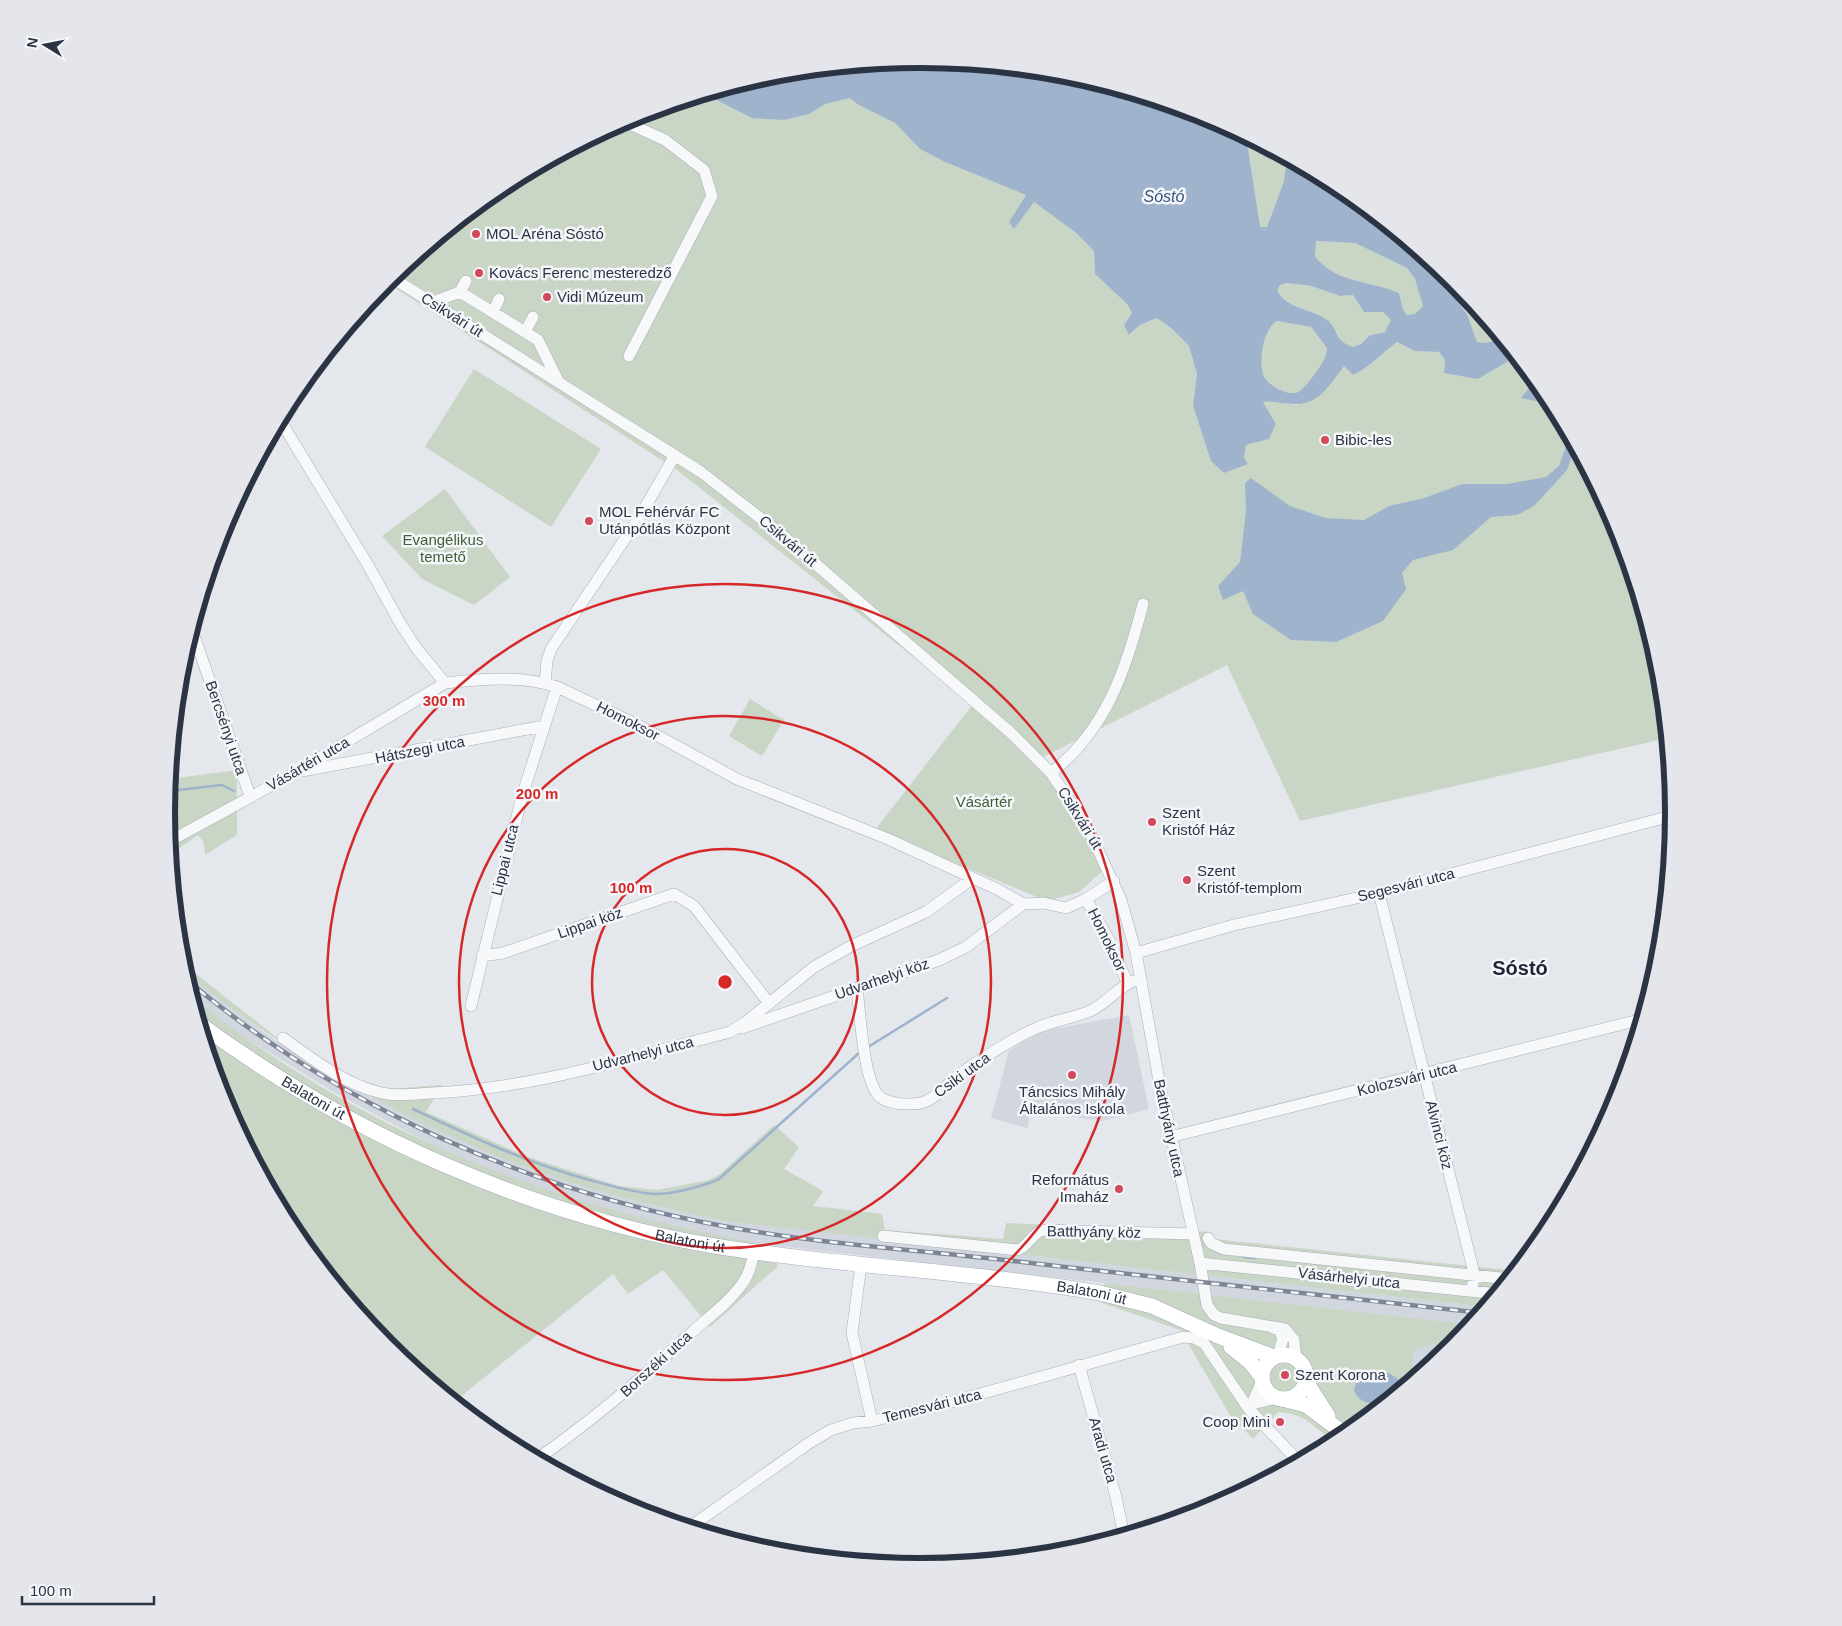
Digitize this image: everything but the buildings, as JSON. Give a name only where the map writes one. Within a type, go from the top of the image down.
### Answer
[{"type":"main road","name":"Balatoni út","points":[[208,1030],[259,1066],[336,1112],[400,1144],[471,1175],[538,1200],[613,1223],[682,1240],[754,1252],[1100,1293],[1152,1306],[1218,1336],[1276,1356]]},
{"type":"main road","name":"Balatoni út","points":[[1218,1336],[1251,1363],[1262,1379]]},
{"type":"main road","points":[[1280,1398],[1295,1396],[1304,1386],[1305,1380],[1302,1365],[1296,1359],[1287,1355],[1276,1356],[1265,1365],[1262,1379],[1267,1391],[1280,1398],[1306,1405],[1340,1430]]},
{"type":"main road","points":[[1305,1380],[1332,1423]]},
{"type":"street","points":[[629,356],[712,196],[704,170],[665,140],[633,125]]},
{"type":"street","points":[[433,302],[460,292],[466,281]]},
{"type":"street","name":"Csikvári út","points":[[399,282],[676,455],[739,500],[803,553],[1011,733],[1051,773],[1088,828],[1114,881]]},
{"type":"street","points":[[460,292],[538,340],[558,381]]},
{"type":"street","points":[[492,312],[500,299]]},
{"type":"street","points":[[526,332],[533,317]]},
{"type":"street","points":[[284,426],[417,650],[445,682]]},
{"type":"street","points":[[545,683],[547,661],[551,649],[639,518],[676,455]]},
{"type":"street","points":[[1051,773],[1072,757],[1101,717],[1126,660],[1143,604]]},
{"type":"street","name":"Bercsényi utca","points":[[196,642],[250,796]]},
{"type":"street","name":"Homoksor","points":[[445,682],[488,679],[545,683],[558,687],[644,728],[737,779],[881,837],[973,878],[1022,904],[1044,903],[1066,908],[1086,899],[1114,881]]},
{"type":"street","name":"Vásártéri utca","points":[[176,838],[296,772],[445,682]]},
{"type":"street","name":"Lippai utca","points":[[471,1006],[522,796],[558,687]]},
{"type":"street","name":"Hátszegi utca","points":[[296,772],[544,726]]},
{"type":"street","name":"Segesvári utca","points":[[1136,953],[1234,925],[1379,893],[1666,816]]},
{"type":"street","name":"Udvarhelyi utca","points":[[283,1038],[334,1072],[380,1093],[466,1092],[561,1074],[730,1032],[746,1022],[768,1002],[826,960],[926,912],[973,878]]},
{"type":"street","name":"Batthyány utca","points":[[1114,881],[1136,953],[1170,1137],[1200,1263],[1207,1305],[1214,1315],[1285,1329],[1294,1340],[1296,1359]]},
{"type":"street","name":"Alvinci köz","points":[[1379,893],[1474,1275],[1472,1291]]},
{"type":"street","name":"Lippai köz","points":[[482,956],[503,953],[674,894],[694,906],[768,1002]]},
{"type":"street","name":"Homoksor","points":[[1086,899],[1109,940],[1128,982]]},
{"type":"street","name":"Udvarhelyi köz","points":[[730,1032],[922,967],[966,947],[1022,904]]},
{"type":"street","name":"Csiki utca","points":[[856,988],[865,1056],[873,1087],[879,1096],[888,1101],[903,1104],[921,1103],[929,1099],[964,1071],[1004,1045],[1039,1027],[1090,1010],[1103,1003],[1128,982],[1140,979]]},
{"type":"street","name":"Kolozsvári utca","points":[[1170,1137],[1637,1021]]},
{"type":"street","name":"Batthyány köz","points":[[883,1236],[1018,1250],[1023,1248],[1036,1232],[1042,1230],[1193,1234]]},
{"type":"street","points":[[1208,1238],[1211,1243],[1224,1249],[1503,1278]]},
{"type":"street","name":"Borszéki utca","points":[[542,1455],[595,1418],[636,1384],[742,1285],[748,1274],[754,1252]]},
{"type":"street","name":"Vásárhelyi utca","points":[[1200,1263],[1491,1293]]},
{"type":"street","points":[[861,1265],[852,1333],[872,1421]]},
{"type":"street","points":[[1273,1328],[1278,1330],[1283,1338],[1276,1356]]},
{"type":"street","name":"Temesvári utca","points":[[695,1523],[820,1436],[853,1422],[872,1421],[941,1405],[1183,1337],[1199,1340],[1211,1351],[1250,1406]]},
{"type":"street","name":"Aradi utca","points":[[1078,1365],[1116,1497],[1123,1530]]},
{"type":"street","points":[[1250,1406],[1262,1379]]},
{"type":"street","points":[[1250,1406],[1280,1398]]},
{"type":"street","points":[[1250,1406],[1296,1458]]},
{"type":"shaded area","points":[[195,981],[279,1043],[363,1093],[461,1140],[519,1164],[630,1199],[730,1222],[1480,1306],[1452,1336],[1456,1323],[770,1245],[700,1233],[620,1214],[528,1185],[480,1167],[438,1148],[335,1093],[233,1030],[201,1004]]},
{"type":"shaded area","name":"Táncsics Mihály Általános Iskola","points":[[1129,1015],[1149,1109],[1103,1121],[1030,1111],[1028,1128],[991,1118],[1009,1051],[1042,1031]]},
{"type":"shaded area","points":[[1449,1339],[1412,1374],[1414,1350]]},
{"type":"green space","name":"Vásártér","points":[[793,79],[850,98],[857,104],[895,123],[920,149],[945,162],[1026,195],[1010,222],[1014,229],[1033,201],[1075,232],[1094,251],[1095,274],[1128,305],[1132,313],[1124,325],[1130,335],[1140,325],[1157,318],[1171,328],[1189,346],[1197,374],[1193,406],[1211,461],[1248,464],[1244,458],[1246,445],[1269,439],[1276,424],[1263,402],[1274,401],[1297,405],[1344,366],[1353,375],[1397,342],[1415,351],[1439,352],[1445,360],[1478,379],[1512,359],[1531,385],[1522,398],[1543,403],[1567,440],[1590,483],[1610,528],[1627,573],[1641,620],[1652,668],[1662,739],[1300,821],[1227,665],[1039,759],[1109,865],[1079,892],[1047,901],[875,830],[973,704],[677,470],[393,287],[429,253],[507,193],[548,167],[591,144],[681,107],[728,93]]},
{"type":"green space","points":[[1247,142],[1286,163],[1284,181],[1267,228],[1260,227],[1257,220]]},
{"type":"green space","points":[[1373,221],[1401,243],[1382,232]]},
{"type":"green space","points":[[1316,241],[1355,243],[1407,268],[1415,279],[1424,306],[1415,315],[1407,315],[1403,309],[1399,293],[1330,270],[1320,262],[1315,253]]},
{"type":"green space","points":[[1287,283],[1311,286],[1340,296],[1353,295],[1364,312],[1383,312],[1392,320],[1385,332],[1370,335],[1361,344],[1353,347],[1339,338],[1334,327],[1327,320],[1293,305],[1281,296],[1277,290],[1280,285]]},
{"type":"green space","points":[[1445,283],[1497,340],[1485,343],[1477,342],[1467,314]]},
{"type":"green space","points":[[1277,321],[1311,327],[1327,347],[1323,360],[1312,378],[1298,392],[1289,393],[1278,389],[1268,382],[1263,374],[1263,345],[1268,331]]},
{"type":"green space","points":[[474,369],[601,449],[551,527],[425,447]]},
{"type":"green space","name":"Evangélikus temető","points":[[445,489],[510,577],[474,605],[422,579],[382,536]]},
{"type":"green space","points":[[750,699],[784,720],[762,756],[729,736]]},
{"type":"green space","points":[[237,770],[237,835],[205,855],[204,843],[198,835],[177,850],[176,778]]},
{"type":"green space","points":[[193,972],[280,1040],[314,1056],[350,1077],[388,1089],[442,1085],[426,1112],[528,1157],[619,1186],[657,1190],[709,1180],[720,1174],[774,1125],[799,1147],[784,1169],[823,1191],[813,1206],[882,1214],[885,1230],[1003,1239],[1006,1223],[1211,1232],[1214,1239],[1509,1270],[1480,1306],[730,1222],[596,1190],[518,1164],[473,1146],[429,1126],[344,1081],[263,1030],[195,981]]},
{"type":"green space","points":[[200,1003],[258,1046],[325,1089],[394,1126],[465,1159],[539,1187],[614,1210],[691,1230],[770,1245],[778,1266],[710,1327],[663,1270],[628,1294],[613,1274],[459,1398],[429,1373],[394,1340],[361,1305],[301,1227],[275,1186],[252,1143],[215,1053]]},
{"type":"green space","points":[[1104,1283],[1457,1323],[1453,1335],[1449,1339],[1414,1350],[1412,1374],[1375,1404],[1328,1438],[1302,1418],[1278,1412],[1253,1439],[1230,1415],[1180,1330],[1102,1303]]},
{"type":"water","name":"Sóstó","points":[[872,69],[970,69],[1018,74],[1114,93],[1161,107],[1247,142],[1260,227],[1267,227],[1284,181],[1286,163],[1335,193],[1372,220],[1389,238],[1402,244],[1413,253],[1445,283],[1467,314],[1477,342],[1485,343],[1497,340],[1512,359],[1478,379],[1444,373],[1445,360],[1439,352],[1415,351],[1397,342],[1353,375],[1344,366],[1324,392],[1311,401],[1295,404],[1263,402],[1276,424],[1269,439],[1246,445],[1244,458],[1248,464],[1224,473],[1211,461],[1193,406],[1197,374],[1189,346],[1171,328],[1157,318],[1140,325],[1129,335],[1124,325],[1132,313],[1128,305],[1095,274],[1094,251],[1075,232],[1034,202],[1014,229],[1009,222],[1026,195],[945,162],[920,149],[895,123],[857,104],[850,98],[825,104],[809,114],[784,120],[752,118],[712,98],[776,82]],"holes":[[[1316,241],[1355,243],[1407,268],[1415,279],[1423,306],[1415,314],[1407,315],[1403,309],[1399,293],[1342,276],[1323,265],[1315,256]],[[1287,283],[1311,286],[1340,296],[1353,295],[1364,312],[1383,312],[1391,320],[1385,332],[1370,335],[1361,344],[1353,347],[1339,338],[1334,327],[1327,320],[1286,301],[1277,290],[1280,285]],[[1277,321],[1311,327],[1327,348],[1325,356],[1314,375],[1298,392],[1289,393],[1278,389],[1268,382],[1263,374],[1263,345],[1268,331]]]},
{"type":"water","points":[[1531,385],[1543,403],[1521,398]]},
{"type":"water","points":[[1568,441],[1574,452],[1567,470],[1534,506],[1517,515],[1491,517],[1453,550],[1413,560],[1402,573],[1406,589],[1383,621],[1336,642],[1291,640],[1253,614],[1243,591],[1223,600],[1218,586],[1240,562],[1246,511],[1245,483],[1251,478],[1290,506],[1325,518],[1364,520],[1389,506],[1424,498],[1462,484],[1507,484],[1546,477],[1559,466]]},
{"type":"water","points":[[1387,1372],[1398,1379],[1398,1386],[1373,1405],[1364,1401],[1356,1394],[1354,1389],[1359,1376]]},
{"type":"waterway","points":[[176,790],[222,785],[234,791]]},
{"type":"waterway","points":[[868,1047],[947,998]]},
{"type":"waterway","points":[[413,1109],[498,1148],[563,1172],[636,1192],[653,1194],[677,1192],[719,1179],[859,1053]]},
{"type":"waterway","points":[[1244,1257],[1255,1258]]},
{"type":"railway","points":[[197,988],[246,1026],[309,1068],[374,1105],[442,1138],[511,1167],[583,1192],[655,1212],[763,1233],[835,1242],[1474,1312]]},
{"type":"place","name":"MOL Aréna Sóstó","points":[[476,234]]},
{"type":"place","name":"Kovács Ferenc mesteredző","points":[[479,273]]},
{"type":"place","name":"Vidi Múzeum","points":[[547,297]]},
{"type":"place","name":"Bibic-les","points":[[1325,440]]},
{"type":"place","name":"MOL Fehérvár FC Utánpótlás Központ","points":[[589,521]]},
{"type":"place","name":"Szent Kristóf Ház","points":[[1152,822]]},
{"type":"place","name":"Szent Kristóf-templom","points":[[1187,880]]},
{"type":"place","name":"Táncsics Mihály Általános Iskola","points":[[1072,1075]]},
{"type":"place","name":"Református Imaház","points":[[1119,1189]]},
{"type":"place","name":"Szent Korona","points":[[1285,1375]]},
{"type":"place","name":"Coop Mini","points":[[1280,1422]]},
{"type":"district","name":"Sóstó","points":[[1520,968]]}]
